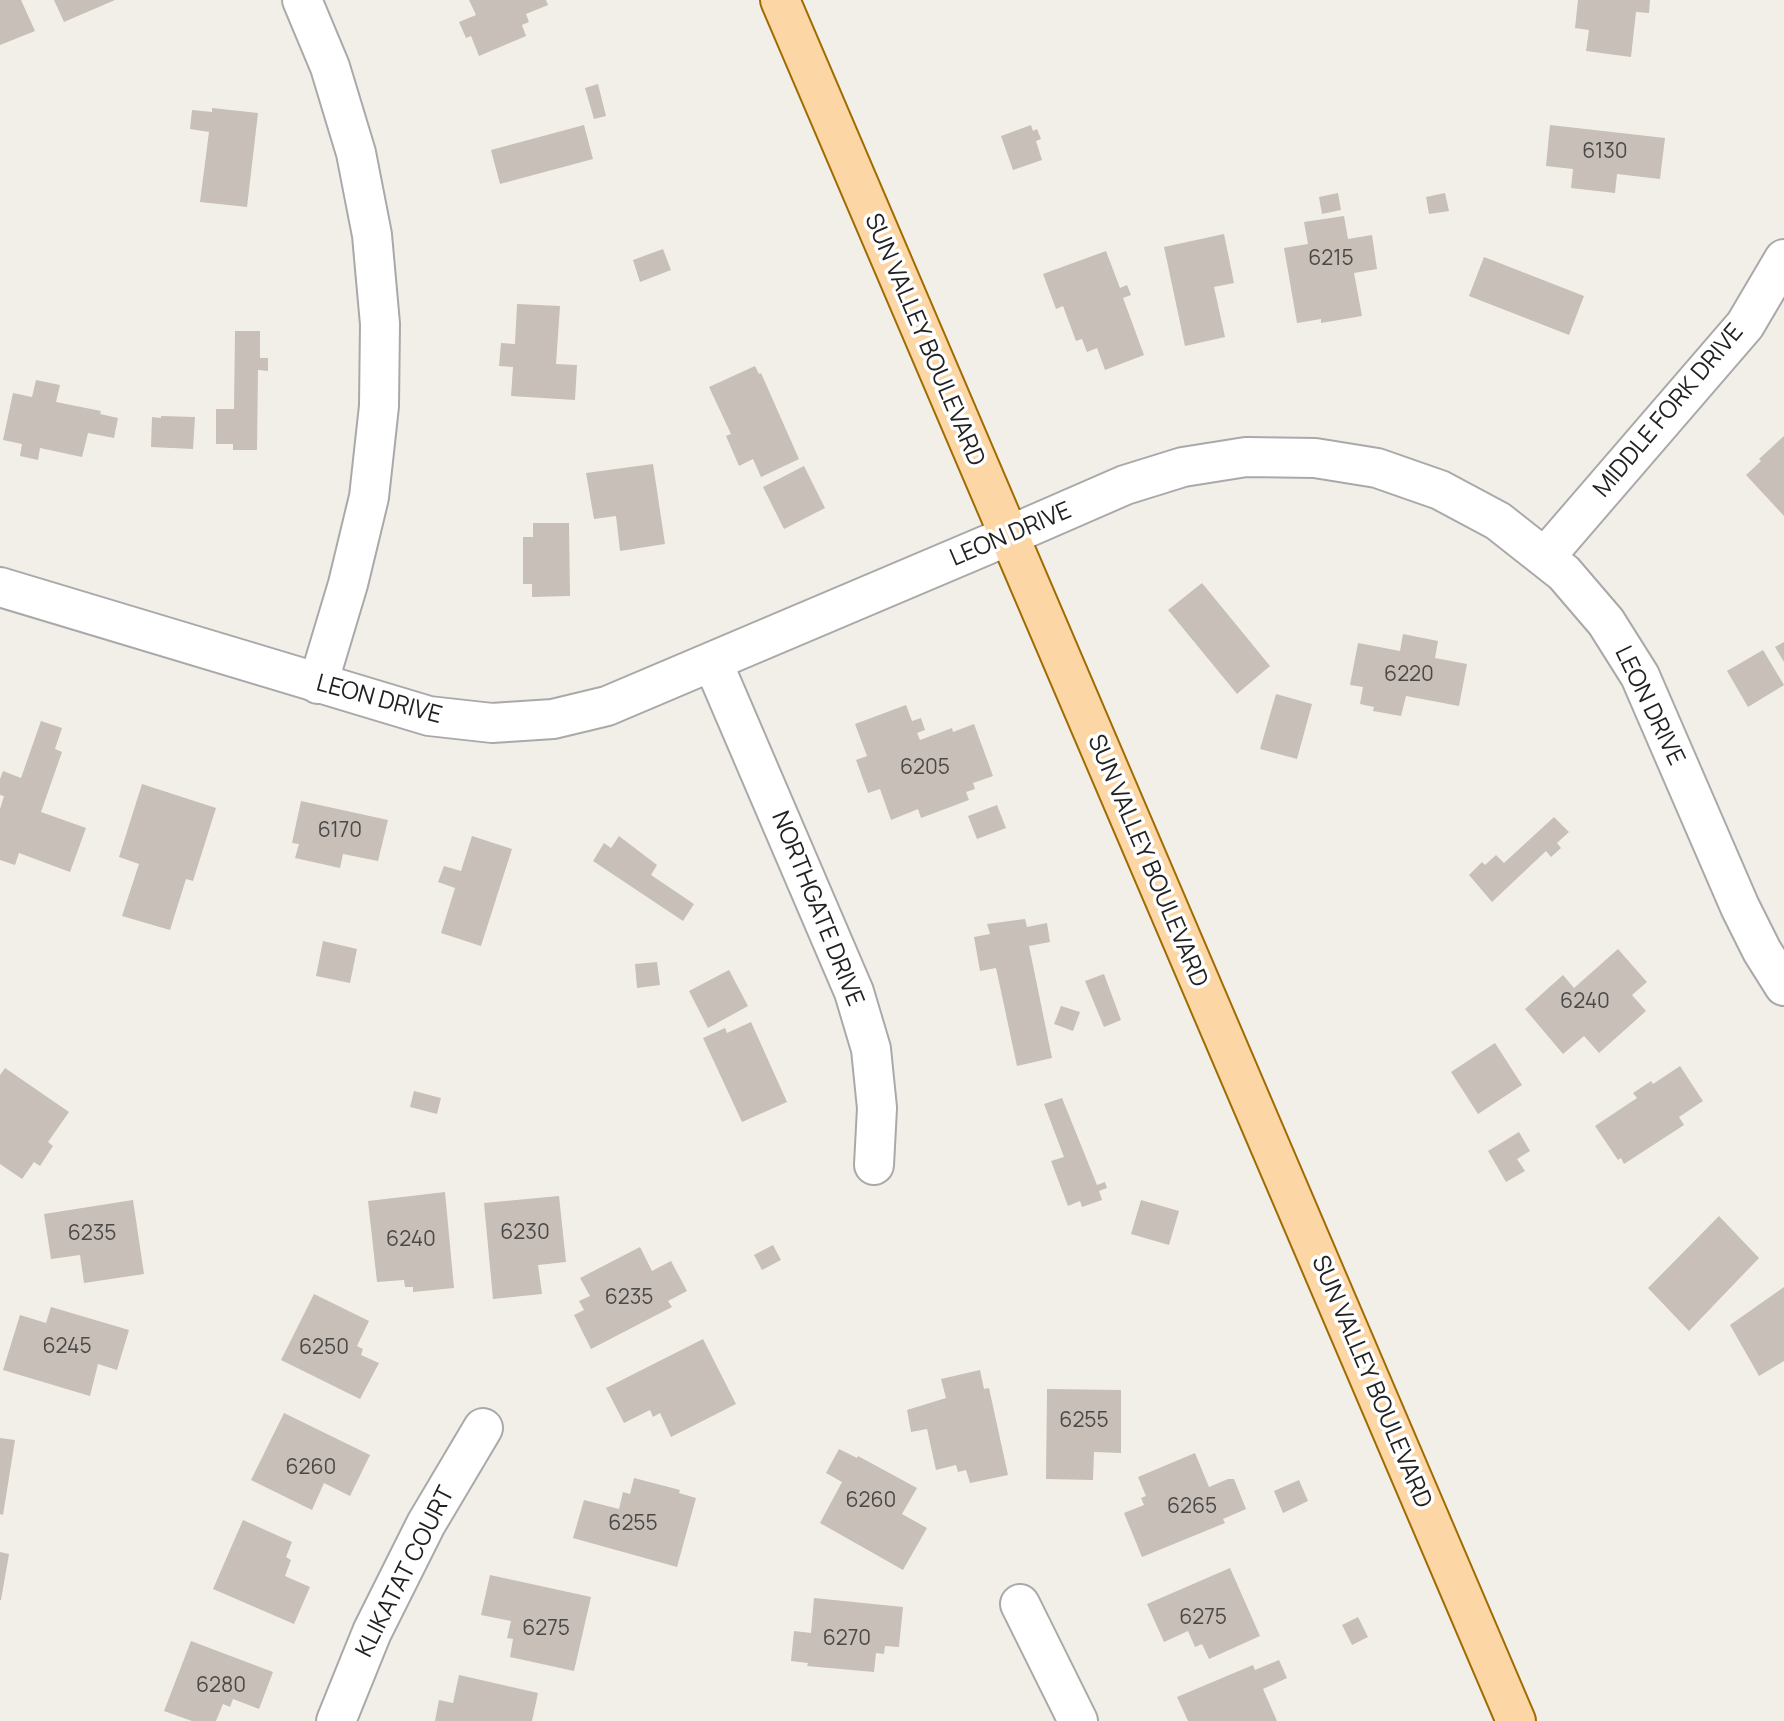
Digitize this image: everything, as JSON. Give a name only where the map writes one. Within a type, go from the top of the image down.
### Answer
[{"type":"main road","name":"SUN VALLEY BOULEVARD","points":[[780,0],[1516,1721]]},
{"type":"street","points":[[302,0],[330,67],[356,153],[372,235],[380,324],[379,406],[369,497],[348,584],[318,684]]},
{"type":"street","name":"MIDDLE FORK DRIVE","points":[[1545,557],[1745,325],[1784,259]]},
{"type":"street","name":"LEON DRIVE","points":[[0,587],[429,716],[492,723],[553,719],[607,706],[1125,485],[1183,467],[1246,457],[1315,458],[1377,468],[1440,490],[1498,521],[1564,573],[1606,622],[1640,676],[1740,907],[1762,951],[1784,986]]},
{"type":"street","name":"NORTHGATE DRIVE","points":[[713,663],[854,992],[872,1060],[877,1108],[874,1165]]},
{"type":"street","name":"KLIKATAT COURT","points":[[336,1721],[372,1632],[426,1524],[483,1427]]},
{"type":"street","points":[[1020,1604],[1078,1721]]},
{"type":"building","points":[[0,0],[21,0],[35,31],[0,45]]},
{"type":"building","points":[[54,0],[115,0],[64,22]]},
{"type":"building","points":[[469,0],[546,0],[548,5],[526,14],[529,22],[522,25],[526,36],[479,56],[471,36],[466,38],[459,22],[476,15]]},
{"type":"building","points":[[1578,0],[1650,0],[1649,13],[1636,12],[1631,57],[1586,51],[1589,30],[1575,28]]},
{"type":"building","points":[[598,84],[606,116],[594,119],[585,88]]},
{"type":"building","points":[[212,108],[258,113],[247,207],[200,202],[209,132],[190,129],[192,110],[212,112]]},
{"type":"building","points":[[584,125],[593,159],[500,184],[491,150]]},
{"type":"building","points":[[1031,125],[1033,131],[1037,129],[1041,139],[1036,141],[1042,160],[1013,170],[1001,136]]},
{"type":"building","points":[[1550,125],[1665,138],[1660,179],[1617,174],[1615,193],[1571,188],[1573,169],[1546,166]]},
{"type":"building","points":[[1338,193],[1341,210],[1322,214],[1319,197]]},
{"type":"building","points":[[1445,193],[1449,211],[1429,214],[1426,197]]},
{"type":"building","points":[[1344,216],[1348,239],[1372,235],[1377,269],[1354,273],[1362,316],[1321,323],[1321,319],[1297,323],[1284,248],[1308,244],[1304,222]]},
{"type":"building","points":[[1224,234],[1234,283],[1214,287],[1225,337],[1185,346],[1164,247]]},
{"type":"building","points":[[663,249],[671,270],[640,282],[633,260]]},
{"type":"building","points":[[1106,251],[1120,288],[1127,285],[1131,295],[1123,298],[1144,355],[1105,370],[1097,348],[1087,352],[1082,339],[1076,341],[1063,306],[1056,309],[1043,274]]},
{"type":"building","points":[[1484,257],[1584,296],[1569,335],[1469,296]]},
{"type":"building","points":[[517,304],[560,306],[556,364],[577,365],[575,400],[511,396],[513,367],[499,366],[501,343],[515,344]]},
{"type":"building","points":[[235,331],[260,331],[260,358],[268,358],[268,371],[258,370],[257,450],[233,450],[233,444],[216,444],[216,409],[234,409]]},
{"type":"building","points":[[755,366],[759,374],[761,373],[799,459],[761,477],[753,459],[739,466],[726,436],[731,434],[709,387]]},
{"type":"building","points":[[36,380],[60,385],[56,402],[101,411],[100,414],[118,418],[114,438],[88,433],[82,457],[40,448],[38,460],[20,456],[22,444],[3,440],[13,393],[32,397]]},
{"type":"building","points":[[152,417],[195,417],[193,449],[151,447]]},
{"type":"building","points":[[1784,436],[1784,516],[1746,475]]},
{"type":"building","points":[[653,464],[665,544],[620,551],[616,516],[594,519],[586,473]]},
{"type":"building","points":[[804,466],[825,508],[784,529],[763,487]]},
{"type":"building","points":[[533,523],[569,523],[570,596],[532,597],[532,584],[523,584],[523,537],[533,537]]},
{"type":"building","points":[[1202,583],[1270,666],[1237,694],[1168,610]]},
{"type":"building","points":[[1403,634],[1438,641],[1435,658],[1467,664],[1459,706],[1406,696],[1401,716],[1373,711],[1374,707],[1360,704],[1363,687],[1350,685],[1358,643],[1400,651]]},
{"type":"building","points":[[1784,642],[1784,662],[1775,647]]},
{"type":"building","points":[[1763,650],[1784,685],[1748,707],[1727,671]]},
{"type":"building","points":[[1276,694],[1312,704],[1297,759],[1260,749]]},
{"type":"building","points":[[906,705],[912,721],[921,718],[925,730],[917,733],[920,740],[952,728],[953,732],[974,724],[993,776],[973,783],[975,789],[966,792],[969,800],[921,818],[918,809],[891,820],[880,789],[868,793],[856,760],[867,756],[855,724]]},
{"type":"building","points":[[41,721],[62,728],[55,749],[62,752],[41,812],[86,828],[70,872],[19,853],[15,865],[0,860],[0,809],[4,796],[0,795],[0,779],[3,771],[21,778]]},
{"type":"building","points":[[142,784],[216,808],[193,881],[186,879],[170,930],[122,916],[139,864],[119,857]]},
{"type":"building","points":[[301,801],[388,820],[378,861],[343,854],[340,868],[295,858],[299,844],[292,843]]},
{"type":"building","points":[[997,805],[1006,828],[977,839],[968,816]]},
{"type":"building","points":[[1554,817],[1569,832],[1557,843],[1561,848],[1551,857],[1546,851],[1492,902],[1469,875],[1482,862],[1485,865],[1496,855],[1504,863]]},
{"type":"building","points":[[472,836],[512,849],[481,946],[441,933],[455,888],[438,882],[444,866],[461,871]]},
{"type":"building","points":[[619,836],[657,865],[651,875],[694,904],[683,921],[593,861],[604,843],[611,848]]},
{"type":"building","points":[[1025,919],[1027,927],[1047,923],[1050,942],[1029,946],[1052,1058],[1017,1066],[996,968],[980,971],[974,937],[990,934],[987,924]]},
{"type":"building","points":[[323,941],[357,949],[350,983],[316,976]]},
{"type":"building","points":[[1618,949],[1647,982],[1632,995],[1646,1011],[1599,1053],[1584,1036],[1563,1054],[1525,1009],[1563,975],[1574,988]]},
{"type":"building","points":[[657,962],[660,985],[637,988],[635,964]]},
{"type":"building","points":[[729,970],[748,1006],[708,1028],[689,991]]},
{"type":"building","points":[[1104,974],[1121,1020],[1104,1027],[1085,981]]},
{"type":"building","points":[[1061,1006],[1080,1012],[1073,1031],[1054,1024]]},
{"type":"building","points":[[751,1022],[787,1102],[742,1122],[703,1038],[725,1028],[727,1033]]},
{"type":"building","points":[[1495,1043],[1522,1085],[1478,1114],[1451,1072]]},
{"type":"building","points":[[1680,1066],[1703,1101],[1679,1117],[1684,1125],[1624,1164],[1621,1158],[1618,1160],[1595,1126],[1637,1098],[1633,1093],[1651,1081],[1653,1084]]},
{"type":"building","points":[[5,1068],[69,1112],[48,1142],[53,1146],[40,1166],[34,1162],[22,1179],[0,1164],[0,1075]]},
{"type":"building","points":[[414,1091],[441,1098],[437,1114],[410,1107]]},
{"type":"building","points":[[1062,1098],[1097,1185],[1105,1182],[1107,1188],[1099,1191],[1102,1200],[1082,1207],[1080,1201],[1068,1206],[1051,1161],[1064,1157],[1044,1104]]},
{"type":"building","points":[[1519,1132],[1530,1151],[1517,1159],[1525,1171],[1506,1182],[1488,1151]]},
{"type":"building","points":[[445,1192],[454,1288],[413,1292],[413,1287],[405,1287],[404,1280],[377,1282],[368,1201]]},
{"type":"building","points":[[559,1196],[566,1262],[538,1265],[542,1294],[493,1299],[484,1203]]},
{"type":"building","points":[[133,1200],[144,1274],[84,1283],[80,1255],[51,1259],[44,1214]]},
{"type":"building","points":[[1141,1200],[1179,1211],[1169,1245],[1131,1234]]},
{"type":"building","points":[[1719,1216],[1759,1258],[1689,1331],[1648,1288]]},
{"type":"building","points":[[773,1245],[781,1260],[762,1270],[754,1255]]},
{"type":"building","points":[[640,1247],[652,1271],[671,1261],[687,1291],[668,1301],[672,1307],[591,1349],[574,1315],[584,1310],[579,1301],[590,1296],[580,1278]]},
{"type":"building","points":[[1784,1287],[1784,1361],[1759,1376],[1730,1325]]},
{"type":"building","points":[[314,1294],[369,1321],[357,1346],[363,1349],[361,1355],[379,1363],[360,1399],[281,1360]]},
{"type":"building","points":[[51,1307],[129,1330],[117,1370],[98,1364],[90,1396],[3,1370],[20,1315],[46,1323]]},
{"type":"building","points":[[703,1339],[736,1404],[671,1437],[660,1413],[653,1417],[650,1410],[624,1423],[606,1388]]},
{"type":"building","points":[[980,1370],[984,1389],[989,1388],[1008,1475],[970,1483],[966,1470],[958,1472],[956,1465],[936,1470],[927,1429],[911,1432],[907,1410],[946,1398],[941,1379]]},
{"type":"building","points":[[1047,1389],[1121,1390],[1121,1453],[1094,1452],[1093,1480],[1046,1479]]},
{"type":"building","points":[[284,1413],[370,1455],[350,1496],[324,1483],[312,1510],[251,1480]]},
{"type":"building","points":[[0,1438],[15,1440],[3,1515],[0,1514]]},
{"type":"building","points":[[839,1449],[857,1458],[858,1456],[917,1488],[902,1514],[927,1528],[903,1570],[820,1523],[842,1482],[826,1473]]},
{"type":"building","points":[[1195,1453],[1209,1487],[1234,1479],[1246,1509],[1223,1519],[1225,1523],[1142,1557],[1124,1513],[1144,1505],[1141,1498],[1146,1496],[1138,1477]]},
{"type":"building","points":[[634,1478],[680,1490],[679,1493],[696,1498],[677,1567],[573,1538],[584,1500],[619,1509],[623,1492],[630,1494]]},
{"type":"building","points":[[1299,1480],[1308,1501],[1283,1513],[1274,1491]]},
{"type":"building","points":[[243,1520],[292,1542],[286,1557],[291,1560],[285,1576],[310,1587],[294,1624],[213,1589]]},
{"type":"building","points":[[0,1552],[9,1554],[1,1600],[0,1600]]},
{"type":"building","points":[[1230,1568],[1260,1636],[1209,1659],[1202,1644],[1195,1647],[1188,1631],[1164,1642],[1147,1604]]},
{"type":"building","points":[[490,1575],[591,1597],[574,1671],[510,1657],[513,1639],[507,1638],[511,1621],[481,1615]]},
{"type":"building","points":[[814,1598],[903,1607],[899,1647],[885,1646],[884,1654],[876,1653],[874,1672],[807,1666],[808,1663],[791,1661],[794,1631],[811,1633]]},
{"type":"building","points":[[1358,1617],[1368,1637],[1352,1645],[1342,1625]]},
{"type":"building","points":[[191,1641],[273,1672],[259,1709],[233,1699],[230,1707],[223,1704],[216,1721],[192,1721],[164,1711]]},
{"type":"building","points":[[1279,1660],[1287,1678],[1263,1689],[1277,1721],[1188,1721],[1177,1697],[1253,1665],[1255,1670]]},
{"type":"building","points":[[459,1675],[538,1693],[532,1721],[435,1721],[439,1700],[453,1703]]}]
